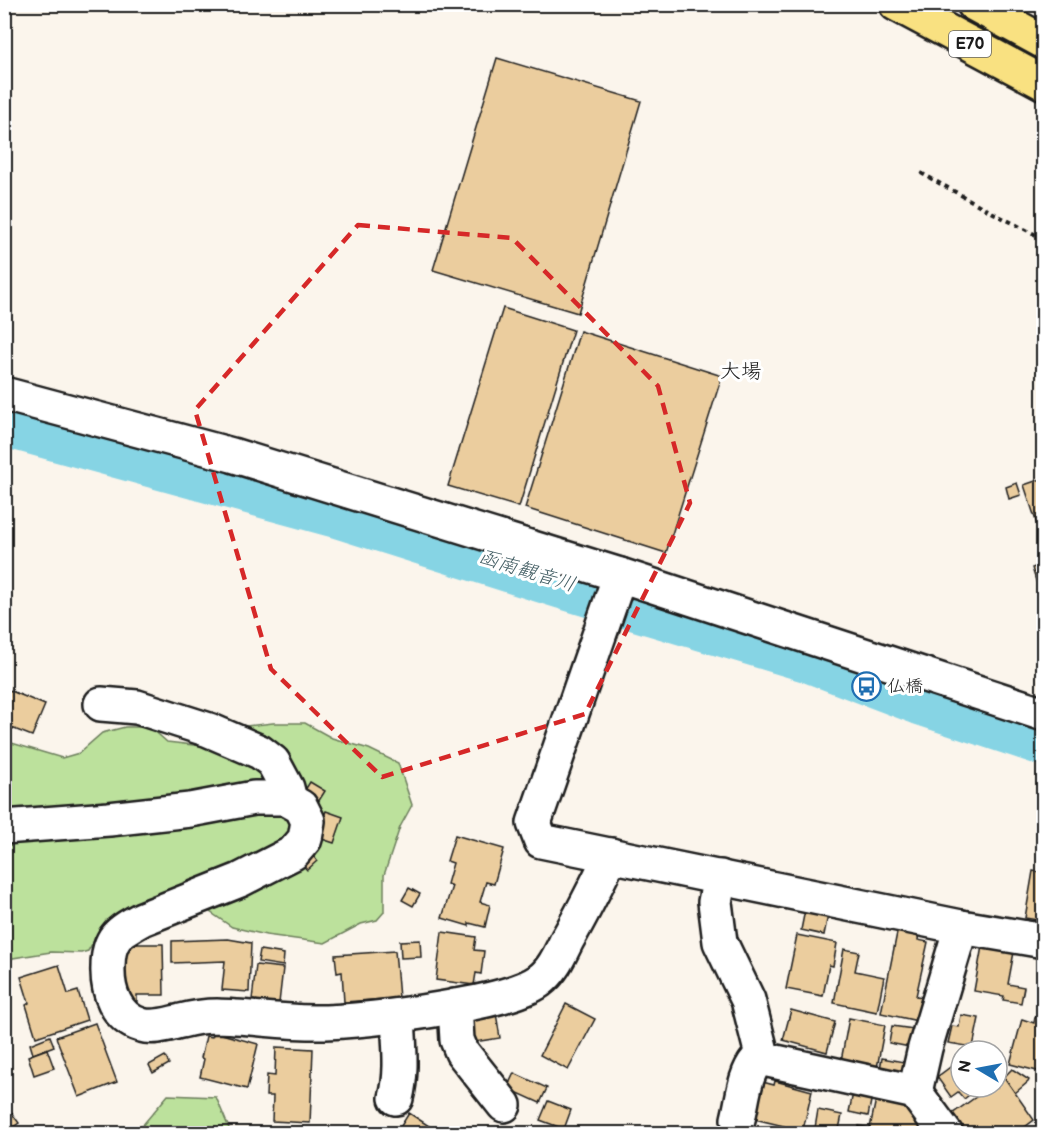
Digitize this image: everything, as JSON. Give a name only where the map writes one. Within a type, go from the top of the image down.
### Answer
[{"type":"highway","name":"E70","points":[[896,4],[1044,83]]},
{"type":"highway","name":"E70","points":[[974,4],[1044,42]]},
{"type":"street","points":[[4,393],[232,455],[620,575],[1044,714]]},
{"type":"street","points":[[620,575],[534,823],[541,841],[961,927],[1044,941]]},
{"type":"street","points":[[101,704],[137,707],[209,730],[260,752],[273,762],[287,788],[290,800]]},
{"type":"street","points":[[4,827],[190,810],[254,798],[285,798],[301,807],[308,821],[305,839],[293,853],[240,880],[142,919],[116,936],[110,946],[108,961],[107,976],[110,993],[122,1014],[130,1021],[142,1026],[160,1026],[183,1020],[216,1016],[326,1022],[398,1016],[479,1002],[527,988],[541,980],[554,966],[611,855]]},
{"type":"street","points":[[720,878],[715,902],[720,942],[748,1000],[763,1059]]},
{"type":"street","points":[[915,1092],[925,1048],[961,927]]},
{"type":"street","points":[[454,1006],[457,1040],[462,1053],[504,1105]]},
{"type":"street","points":[[396,1098],[400,1082],[398,1016]]},
{"type":"street","points":[[738,1119],[752,1065],[757,1060],[763,1059],[915,1092],[946,1134]]},
{"type":"path","points":[[921,173],[1044,238]]},
{"type":"highlighted area","points":[[358,225],[512,238],[658,386],[690,503],[585,714],[382,777],[271,669],[195,410]]},
{"type":"green space","points":[[305,723],[332,738],[369,749],[398,763],[412,805],[400,827],[384,875],[384,912],[377,920],[361,924],[325,943],[266,935],[232,927],[204,908],[135,908],[106,920],[88,951],[81,953],[51,952],[13,958],[5,965],[5,741],[62,758],[79,753],[102,733],[125,727],[150,727],[167,742],[202,746],[246,726]]},
{"type":"green space","points":[[168,1095],[216,1097],[231,1133],[136,1133]]},
{"type":"building","points":[[497,58],[641,101],[578,313],[433,270]]},
{"type":"building","points":[[503,308],[573,330],[519,507],[448,486]]},
{"type":"building","points":[[580,331],[722,376],[666,553],[525,508]]},
{"type":"building","points":[[1044,478],[1044,532],[1040,533],[1024,485]]},
{"type":"building","points":[[1017,483],[1021,495],[1009,499],[1006,487]]},
{"type":"building","points":[[1044,564],[1044,586],[1038,587],[1032,568]]},
{"type":"building","points":[[4,688],[45,705],[32,736],[4,725]]},
{"type":"building","points":[[310,782],[325,791],[315,807],[300,798]]},
{"type":"building","points":[[326,811],[343,817],[334,843],[316,837]]},
{"type":"building","points":[[455,835],[504,849],[494,884],[486,882],[480,902],[490,905],[485,927],[469,923],[469,926],[442,918],[452,886],[447,884],[453,863],[447,861]]},
{"type":"building","points":[[312,854],[317,861],[307,870],[301,863]]},
{"type":"building","points":[[1033,871],[1044,873],[1044,921],[1025,918]]},
{"type":"building","points":[[409,888],[420,894],[413,906],[402,900]]},
{"type":"building","points":[[805,910],[828,915],[824,935],[801,930]]},
{"type":"building","points":[[898,928],[919,933],[918,940],[928,942],[916,996],[923,997],[918,1021],[881,1013]]},
{"type":"building","points":[[442,932],[476,937],[474,950],[484,951],[481,974],[476,973],[474,985],[436,980]]},
{"type":"building","points":[[797,935],[837,943],[833,966],[829,965],[823,996],[786,989]]},
{"type":"building","points":[[228,939],[251,943],[249,992],[222,990],[225,961],[172,963],[172,941]]},
{"type":"building","points":[[420,940],[421,957],[401,958],[400,941]]},
{"type":"building","points":[[124,944],[163,944],[164,995],[137,995],[137,1001],[128,1001],[124,994]]},
{"type":"building","points":[[982,946],[1014,952],[1008,984],[1024,987],[1021,1003],[1003,1000],[1004,996],[974,991]]},
{"type":"building","points":[[844,949],[859,952],[855,971],[884,977],[877,1012],[834,1003]]},
{"type":"building","points":[[260,950],[284,954],[283,966],[258,962]]},
{"type":"building","points":[[395,951],[399,998],[344,1002],[342,972],[337,973],[335,955]]},
{"type":"building","points":[[1044,954],[1044,989],[1037,988]]},
{"type":"building","points":[[59,965],[68,994],[78,991],[87,1020],[36,1037],[26,1005],[29,1003],[21,977]]},
{"type":"building","points":[[256,965],[283,968],[279,1003],[252,1000]]},
{"type":"building","points":[[566,1004],[595,1019],[568,1070],[540,1055]]},
{"type":"building","points":[[791,1010],[835,1022],[827,1052],[783,1040]]},
{"type":"building","points":[[496,1013],[500,1038],[475,1042],[471,1017]]},
{"type":"building","points":[[961,1015],[979,1018],[975,1039],[949,1039],[948,1043],[952,1026],[959,1027]]},
{"type":"building","points":[[1035,1017],[1044,1020],[1044,1061],[1041,1072],[1010,1064],[1022,1019],[1034,1023]]},
{"type":"building","points":[[849,1018],[885,1025],[877,1068],[841,1061]]},
{"type":"building","points":[[95,1023],[117,1082],[79,1097],[56,1037]]},
{"type":"building","points":[[892,1026],[913,1029],[910,1047],[889,1043]]},
{"type":"building","points":[[214,1032],[258,1044],[247,1089],[200,1077],[206,1036],[212,1037]]},
{"type":"building","points":[[50,1036],[54,1046],[33,1054],[30,1044]]},
{"type":"building","points":[[276,1047],[313,1049],[310,1123],[272,1121],[273,1096],[266,1096],[267,1075],[275,1076]]},
{"type":"building","points":[[47,1049],[54,1068],[34,1075],[28,1056]]},
{"type":"building","points":[[165,1056],[169,1064],[153,1073],[149,1065]]},
{"type":"building","points":[[882,1058],[904,1062],[901,1078],[879,1074]]},
{"type":"building","points":[[949,1068],[949,1094],[937,1077]]},
{"type":"building","points":[[1012,1069],[1029,1080],[1015,1093],[1009,1084],[1009,1072]]},
{"type":"building","points":[[514,1073],[547,1088],[540,1103],[507,1088]]},
{"type":"building","points":[[755,1080],[774,1085],[775,1081],[812,1091],[802,1134],[783,1130],[784,1126],[746,1117]]},
{"type":"building","points":[[1009,1084],[1034,1120],[1017,1133],[1013,1128],[1005,1134],[966,1134],[952,1114],[973,1099],[1009,1099]]},
{"type":"building","points":[[853,1093],[872,1096],[868,1116],[849,1112]]},
{"type":"building","points":[[876,1099],[911,1106],[914,1122],[923,1124],[921,1134],[858,1134],[859,1126],[870,1128]]},
{"type":"building","points":[[548,1101],[571,1110],[564,1129],[540,1120]]},
{"type":"building","points":[[8,1108],[19,1123],[6,1132],[4,1130],[4,1111]]},
{"type":"building","points":[[818,1110],[842,1115],[838,1134],[814,1134]]},
{"type":"building","points":[[409,1113],[429,1126],[424,1134],[396,1134]]},
{"type":"waterway","name":"函南観音川","points":[[4,422],[340,514],[562,584],[807,657],[920,700],[1044,741]]},
{"type":"place","name":"仏橋","points":[[866,686]]},
{"type":"district","name":"大場","points":[[741,371]]}]
